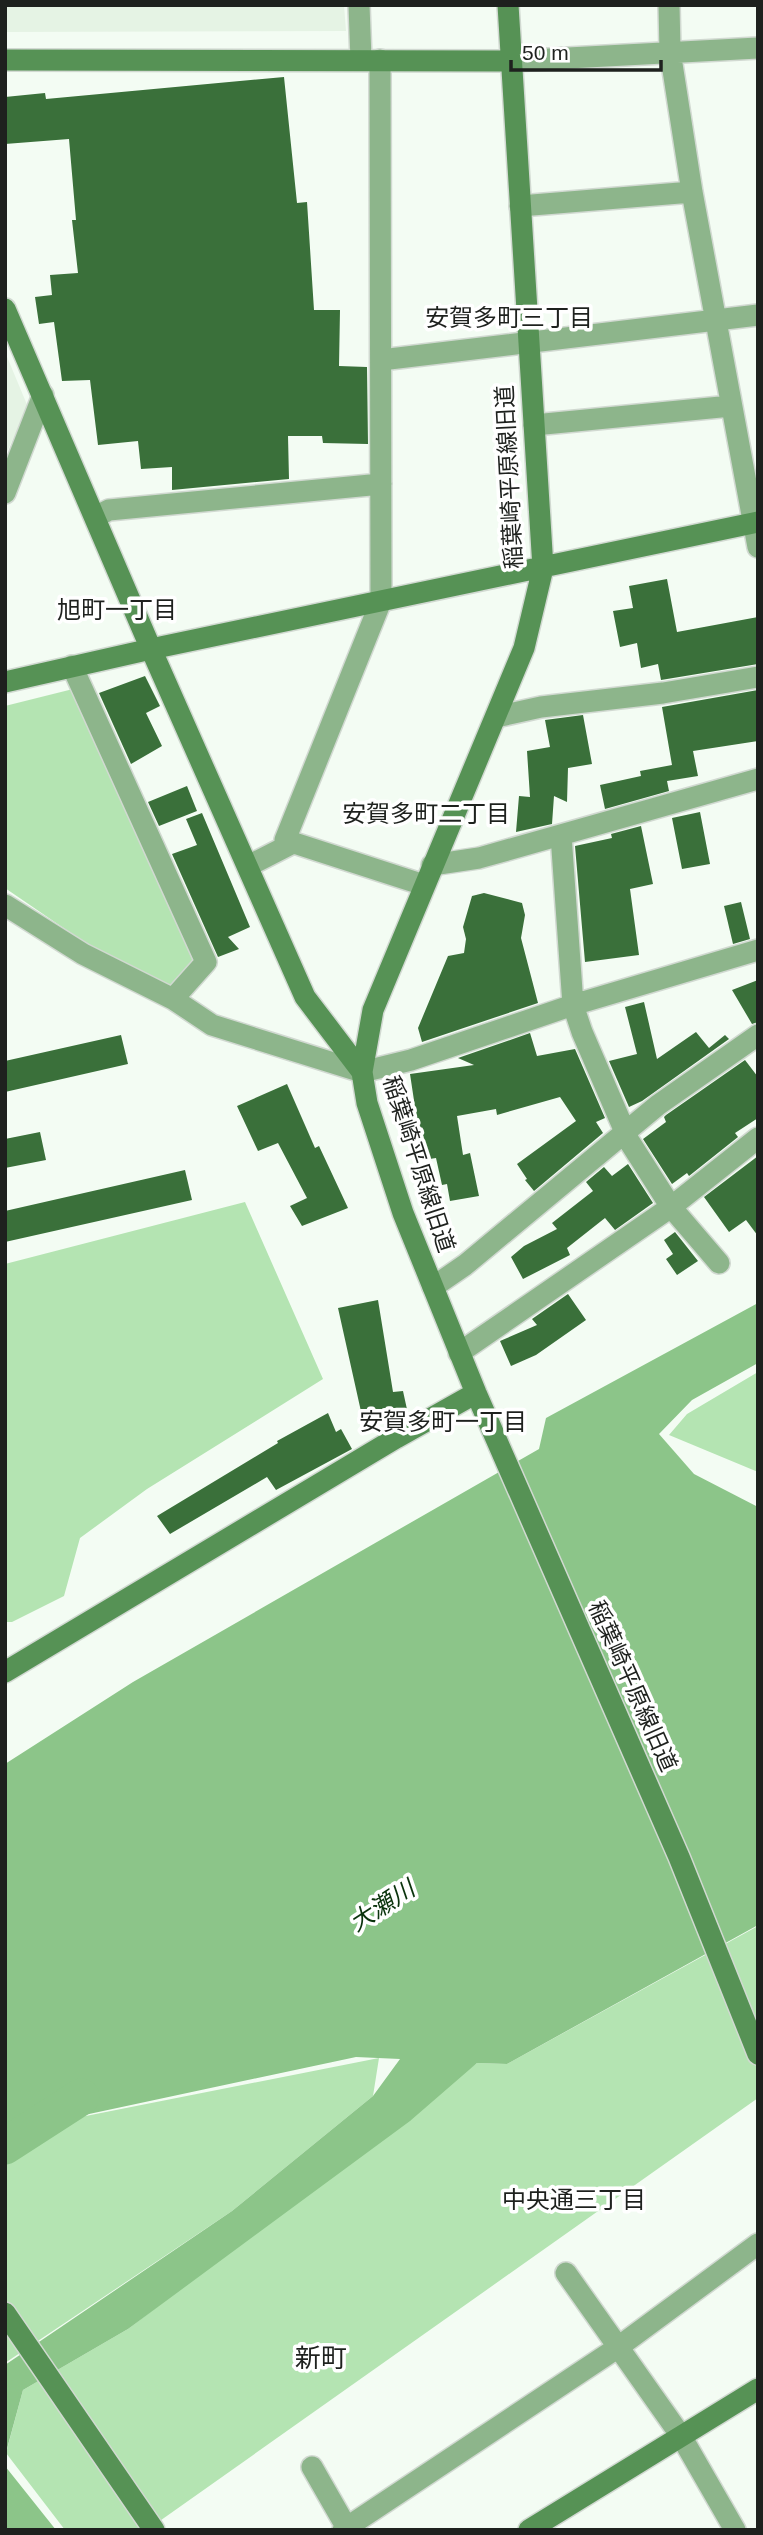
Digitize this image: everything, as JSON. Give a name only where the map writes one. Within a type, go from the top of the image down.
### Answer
[{"type":"street","points":[[359,5],[370,60],[381,360],[381,601],[285,840],[424,885]]},
{"type":"street","name":"稲葉崎平原線旧道","points":[[508,5],[543,568],[524,648],[373,1010],[362,1072],[371,1116],[403,1213],[476,1393],[679,1857],[758,2054]]},
{"type":"street","points":[[669,5],[670,51],[692,192],[758,547]]},
{"type":"street","points":[[5,60],[511,61],[758,48]]},
{"type":"street","points":[[520,206],[692,192]]},
{"type":"street","points":[[5,309],[151,649],[306,997],[362,1072]]},
{"type":"street","points":[[381,360],[758,315]]},
{"type":"street","points":[[5,493],[43,395]]},
{"type":"street","points":[[534,425],[731,407]]},
{"type":"street","points":[[95,517],[109,510],[382,484]]},
{"type":"street","points":[[5,682],[755,523]]},
{"type":"street","points":[[72,666],[206,962],[173,999]]},
{"type":"street","points":[[496,717],[541,707],[663,693],[758,677]]},
{"type":"street","points":[[432,865],[480,858],[758,779]]},
{"type":"street","points":[[561,835],[573,1005],[582,1032],[625,1133],[671,1207],[719,1263]]},
{"type":"street","points":[[248,866],[293,843]]},
{"type":"street","points":[[5,905],[83,954],[173,999],[212,1025],[362,1072],[411,1060],[573,1005],[758,950]]},
{"type":"street","points":[[433,1287],[465,1265],[658,1105],[758,1035]]},
{"type":"street","points":[[460,1353],[671,1207],[758,1138]]},
{"type":"street","points":[[5,1672],[476,1393]]},
{"type":"street","points":[[312,2467],[346,2529],[617,2348],[758,2244]]},
{"type":"street","points":[[566,2273],[681,2436],[735,2530]]},
{"type":"street","points":[[5,2313],[154,2530]]},
{"type":"street","points":[[542,2526],[758,2389]]},
{"type":"shaded area","points":[[5,5],[344,5],[346,31],[5,32]]},
{"type":"shaded area","points":[[5,352],[28,407],[5,456]]},
{"type":"shaded area","points":[[73,689],[201,964],[174,992],[103,955],[5,888],[5,706]]},
{"type":"shaded area","points":[[245,1202],[323,1379],[147,1489],[80,1538],[64,1596],[12,1622],[5,1622],[5,1264]]},
{"type":"shaded area","points":[[758,1372],[758,1472],[669,1435],[687,1414]]},
{"type":"shaded area","points":[[758,1926],[758,2098],[147,2530],[65,2530],[6,2453],[23,2390],[128,2329],[477,2063],[507,2064]]},
{"type":"shaded area","points":[[379,2058],[373,2096],[232,2211],[5,2363],[5,2132]]},
{"type":"water","points":[[758,1303],[758,1363],[692,1400],[659,1434],[694,1474],[758,1507],[758,1925],[507,2064],[477,2063],[410,2121],[128,2329],[23,2390],[5,2456],[5,2365],[232,2211],[373,2096],[400,2059],[356,2057],[5,2132],[5,1764],[133,1682],[539,1449],[546,1418]]},
{"type":"water","points":[[5,2466],[56,2530],[5,2530]]},
{"type":"building","points":[[284,77],[297,203],[307,202],[314,310],[340,310],[339,366],[367,367],[368,444],[323,443],[322,436],[288,436],[289,479],[172,490],[172,467],[141,469],[138,441],[98,445],[90,380],[62,381],[54,322],[39,324],[35,297],[52,295],[50,275],[78,273],[72,220],[76,220],[69,139],[5,144],[5,97],[45,93],[46,99]]},
{"type":"building","points":[[667,579],[677,632],[758,617],[758,664],[661,680],[658,664],[641,668],[637,643],[620,647],[613,611],[633,608],[629,586]]},
{"type":"building","points":[[145,676],[160,706],[146,713],[162,746],[131,764],[99,693]]},
{"type":"building","points":[[758,690],[758,741],[693,751],[698,776],[667,781],[669,791],[605,809],[600,785],[641,776],[640,771],[672,765],[662,707]]},
{"type":"building","points":[[583,715],[592,764],[568,768],[567,802],[554,796],[552,824],[516,832],[519,796],[530,797],[527,751],[550,747],[545,720]]},
{"type":"building","points":[[187,786],[197,811],[159,826],[148,802]]},
{"type":"building","points":[[700,812],[710,864],[682,869],[672,818]]},
{"type":"building","points":[[202,813],[250,927],[228,937],[239,949],[218,957],[172,854],[197,845],[186,819]]},
{"type":"building","points":[[641,826],[653,884],[630,889],[639,955],[585,962],[575,846],[612,838],[611,834]]},
{"type":"building","points":[[484,893],[522,903],[525,915],[521,938],[538,1003],[422,1042],[418,1028],[448,956],[464,953],[466,939],[463,927],[472,896]]},
{"type":"building","points":[[741,902],[750,939],[733,944],[724,906]]},
{"type":"building","points":[[758,980],[758,1022],[752,1024],[732,990]]},
{"type":"building","points":[[644,1002],[657,1059],[696,1032],[709,1048],[725,1035],[729,1039],[642,1101],[629,1107],[609,1061],[637,1054],[625,1007]]},
{"type":"building","points":[[530,1033],[537,1056],[575,1049],[605,1118],[596,1122],[603,1133],[534,1191],[517,1164],[576,1121],[560,1097],[497,1115],[496,1109],[457,1116],[463,1155],[470,1153],[479,1196],[450,1201],[447,1184],[442,1185],[436,1158],[423,1160],[410,1074],[474,1065],[458,1058]]},
{"type":"building","points":[[121,1035],[128,1064],[5,1092],[5,1061]]},
{"type":"building","points":[[745,1060],[758,1077],[758,1118],[735,1133],[738,1137],[689,1176],[687,1173],[672,1184],[643,1139],[666,1122],[666,1115]]},
{"type":"building","points":[[287,1084],[315,1148],[319,1146],[348,1208],[302,1226],[290,1206],[307,1198],[278,1143],[258,1151],[237,1106]]},
{"type":"building","points":[[40,1132],[46,1160],[5,1168],[5,1139]]},
{"type":"building","points":[[758,1156],[758,1236],[746,1220],[729,1232],[704,1197]]},
{"type":"building","points":[[628,1164],[653,1203],[615,1230],[605,1218],[567,1248],[570,1255],[523,1279],[511,1257],[524,1246],[557,1229],[552,1223],[593,1191],[586,1182],[604,1167],[612,1176]]},
{"type":"building","points":[[185,1170],[192,1200],[5,1242],[5,1211]]},
{"type":"building","points":[[675,1232],[698,1261],[677,1275],[666,1259],[673,1254],[664,1240]]},
{"type":"building","points":[[568,1294],[586,1320],[536,1355],[511,1366],[500,1341],[537,1325],[532,1319]]},
{"type":"building","points":[[378,1300],[393,1392],[403,1391],[408,1414],[364,1425],[338,1308]]},
{"type":"building","points":[[328,1413],[336,1432],[341,1429],[352,1449],[276,1490],[267,1477],[170,1534],[157,1516],[278,1443],[277,1441]]},
{"type":"waterway","name":"大瀬川","points":[[5,2146],[81,2097]]},
{"type":"district","name":"安賀多町三丁目","points":[[509,318]]},
{"type":"district","name":"旭町一丁目","points":[[117,610]]},
{"type":"district","name":"安賀多町二丁目","points":[[426,814]]},
{"type":"district","name":"安賀多町一丁目","points":[[443,1422]]},
{"type":"district","name":"中央通三丁目","points":[[574,2200]]},
{"type":"district","name":"新町","points":[[321,2358]]}]
